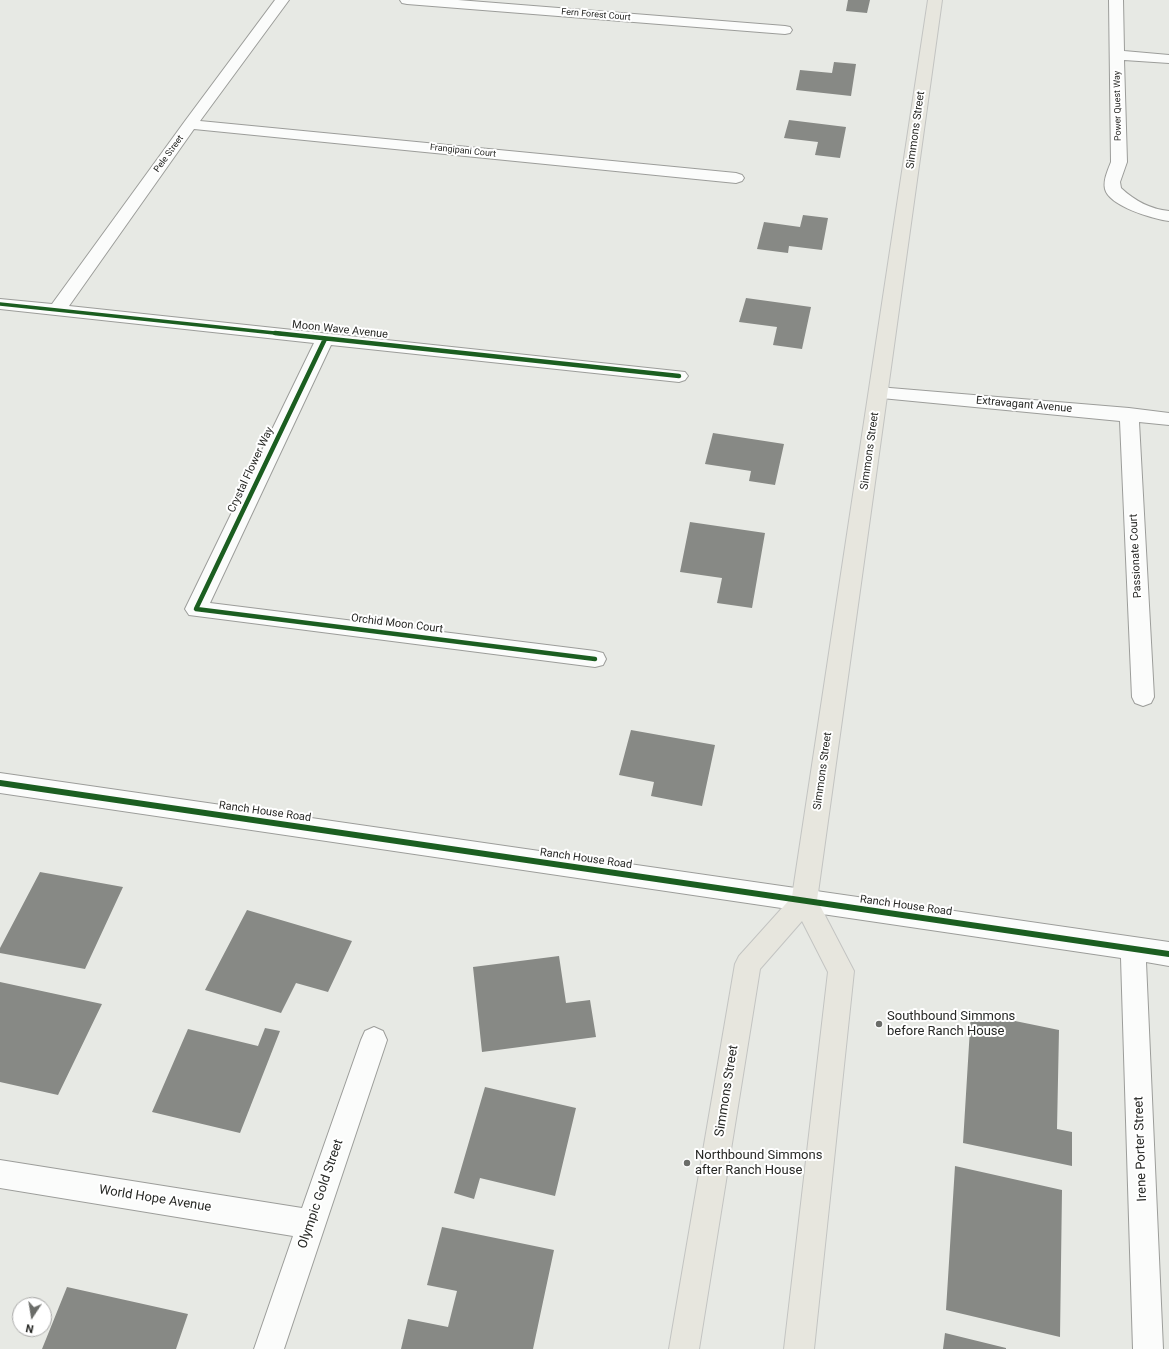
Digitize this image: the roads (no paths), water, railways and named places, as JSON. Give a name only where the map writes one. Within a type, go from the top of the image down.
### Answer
[{"type":"main road","name":"Simmons Street","points":[[684,1349],[748,964],[804,902],[935,0]]},
{"type":"main road","points":[[799,1349],[841,971],[804,902]]},
{"type":"street","name":"Pele Street","points":[[57,310],[190,124],[282,0]]},
{"type":"street","name":"Fern Forest Court","points":[[407,0],[785,30]]},
{"type":"street","name":"Power Quest Way","points":[[1116,0],[1119,162],[1112,182],[1113,190],[1127,203],[1142,211],[1169,216]]},
{"type":"street","points":[[1117,55],[1169,59]]},
{"type":"street","name":"Frangipani Court","points":[[190,124],[736,178]]},
{"type":"street","name":"Moon Wave Avenue","points":[[0,304],[679,376]]},
{"type":"street","name":"Crystal Flower Way","points":[[196,609],[325,338]]},
{"type":"street","name":"Extravagant Avenue","points":[[878,393],[1129,414],[1169,419]]},
{"type":"street","name":"Passionate Court","points":[[1129,414],[1143,697]]},
{"type":"street","name":"Orchid Moon Court","points":[[196,609],[595,659]]},
{"type":"street","name":"Ranch House Road","points":[[0,783],[804,902],[1169,954]]},
{"type":"street","name":"Irene Porter Street","points":[[1133,949],[1148,1349]]},
{"type":"street","name":"Olympic Gold Street","points":[[269,1349],[310,1224],[374,1040]]},
{"type":"street","name":"World Hope Avenue","points":[[0,1174],[310,1224]]},
{"type":"place","name":"Southbound Simmons before Ranch House","points":[[879,1024]]},
{"type":"place","name":"Northbound Simmons after Ranch House","points":[[687,1163]]}]
